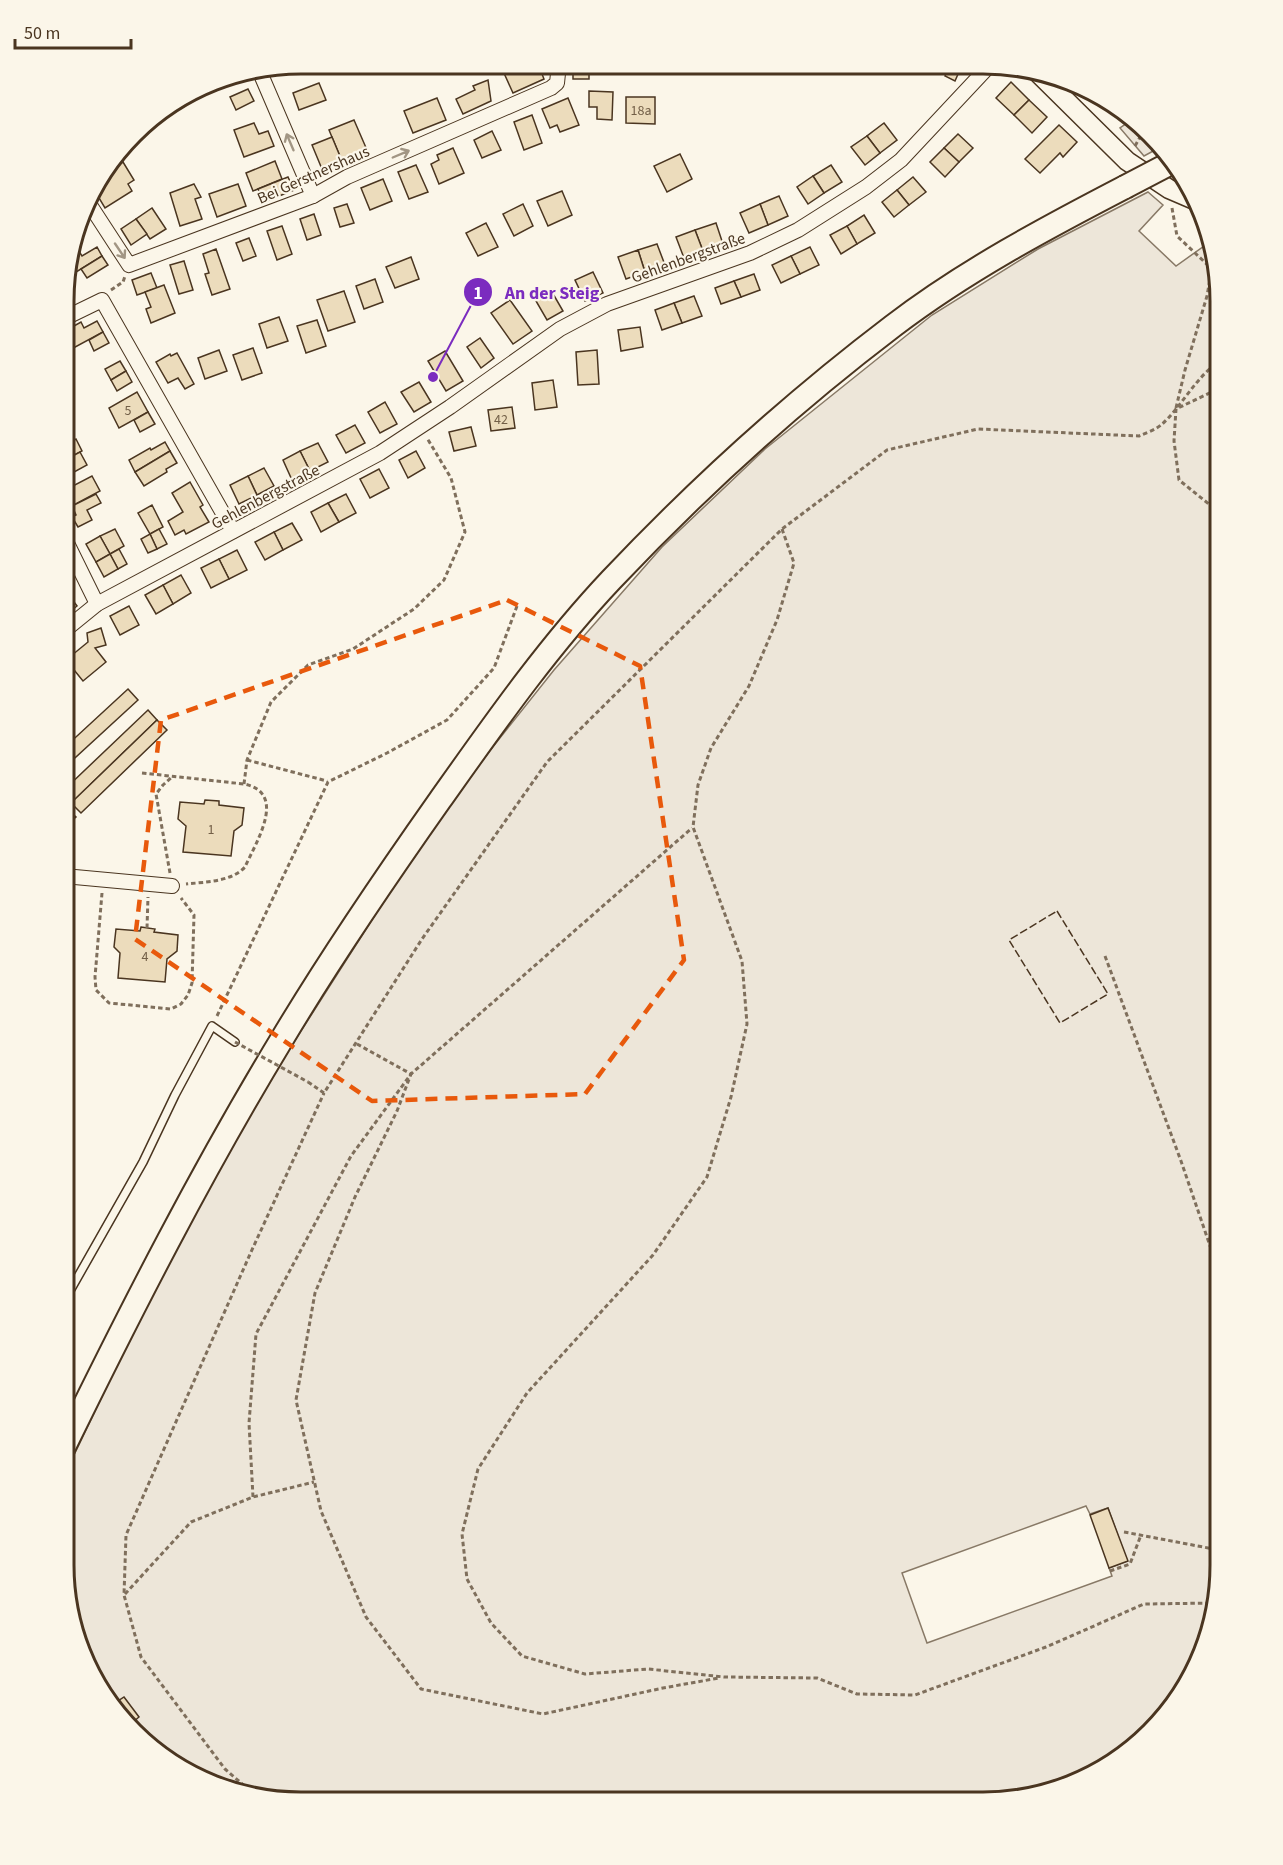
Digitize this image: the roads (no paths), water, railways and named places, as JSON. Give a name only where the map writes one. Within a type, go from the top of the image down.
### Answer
[{"type":"highway","points":[[74,1427],[152,1273],[225,1138],[282,1039],[348,934],[534,669],[610,581],[704,487],[789,410],[896,324],[965,277],[1054,224],[1166,166]]},
{"type":"street","name":"Bei Gerstnershaus","points":[[93,210],[129,265],[313,196],[347,177],[551,88],[557,83],[557,74]]},
{"type":"street","name":"Gehlenbergstraße","points":[[74,622],[97,604],[380,453],[560,329],[607,304],[750,253],[798,230],[866,187],[901,160],[982,74]]},
{"type":"street","points":[[262,77],[313,196]]},
{"type":"street","points":[[1049,84],[1127,161],[1169,189],[1183,195]]},
{"type":"street","points":[[74,314],[102,300],[234,531]]},
{"type":"street","points":[[74,557],[97,604]]},
{"type":"street","points":[[74,877],[172,886]]},
{"type":"lane","points":[[74,1284],[143,1162],[212,1026],[236,1042]]},
{"type":"place","name":"An der Steig","points":[[433,377]]}]
